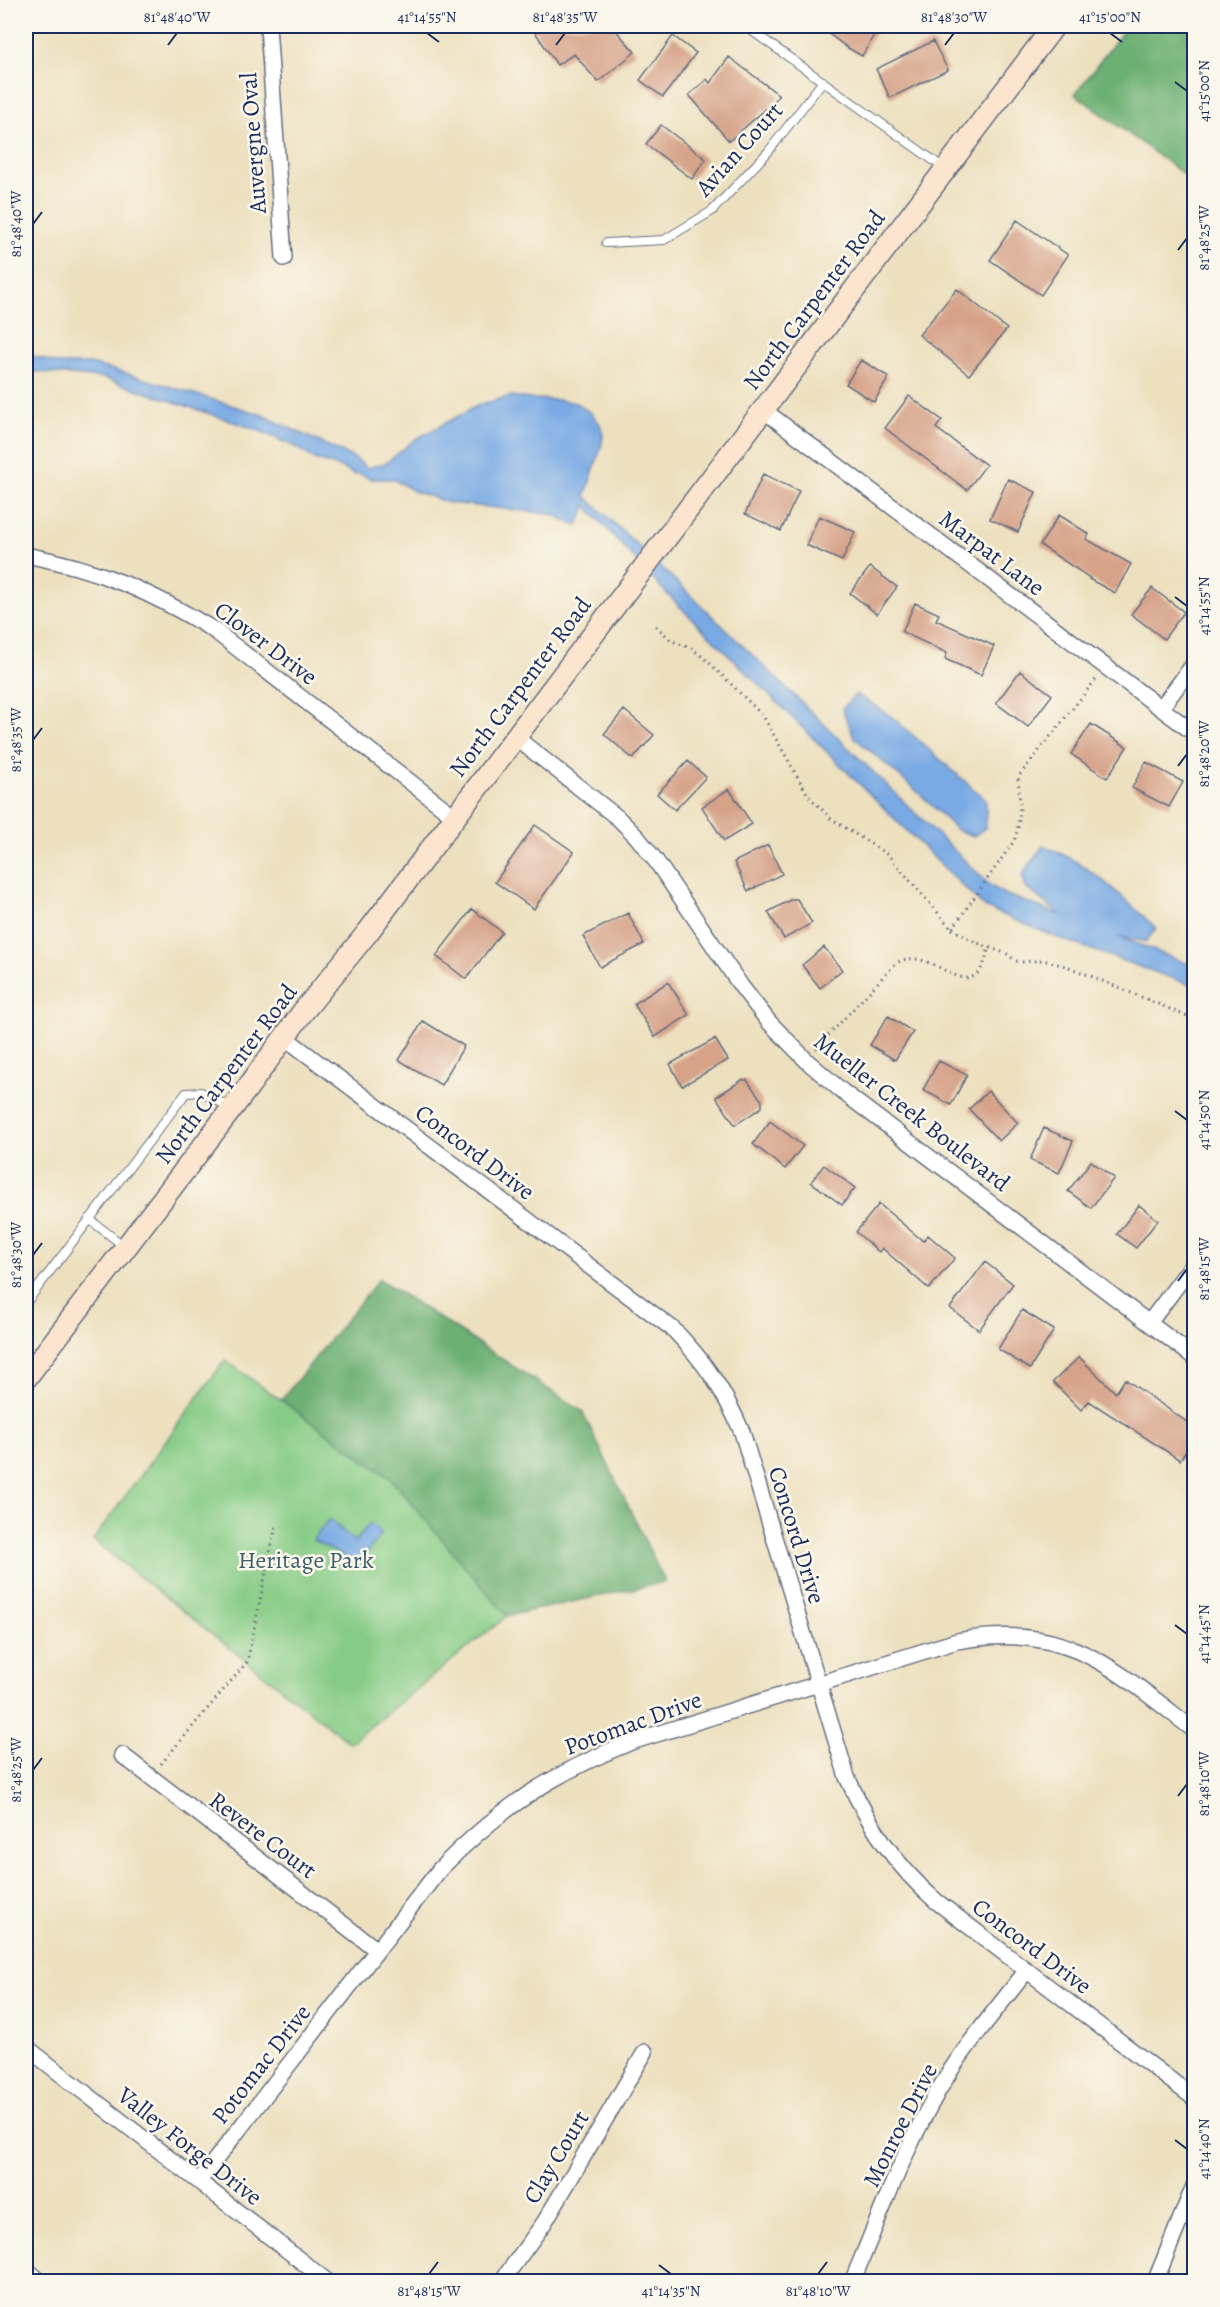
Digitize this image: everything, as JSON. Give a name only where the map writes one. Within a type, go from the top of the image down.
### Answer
[{"type":"street","name":"Auvergne Oval","points":[[268,26],[284,258]]},
{"type":"street","name":"North Carpenter Road","points":[[26,1378],[284,1037],[368,932],[1054,26]]},
{"type":"street","name":"Marpat Lane","points":[[762,409],[1194,733]]},
{"type":"street","name":"Clover Drive","points":[[26,555],[99,573],[135,586],[176,606],[215,631],[454,816]]},
{"type":"street","points":[[1161,708],[1194,664]]},
{"type":"street","name":"Mueller Creek Boulevard","points":[[515,737],[618,818],[637,837],[656,861],[741,986],[769,1022],[806,1060],[843,1092],[1194,1357]]},
{"type":"street","name":"Concord Drive","points":[[284,1037],[673,1329],[697,1354],[720,1386],[742,1432],[847,1777],[877,1836],[899,1865],[924,1890],[1194,2098]]},
{"type":"street","points":[[1149,1323],[1194,1263]]},
{"type":"street","name":"Potomac Drive","points":[[199,2181],[440,1869],[505,1810],[544,1783],[586,1760],[631,1742],[957,1641],[984,1636],[1012,1635],[1039,1638],[1066,1645],[1120,1674],[1194,1730]]},
{"type":"street","name":"Revere Court","points":[[122,1755],[377,1950]]},
{"type":"street","name":"Monroe Drive","points":[[852,2282],[904,2156],[923,2118],[950,2072],[1027,1970]]},
{"type":"street","name":"Valley Forge Drive","points":[[26,2047],[328,2282]]},
{"type":"street","name":"Clay Court","points":[[501,2282],[544,2223],[645,2052]]},
{"type":"street","points":[[1155,2282],[1194,2186]]},
{"type":"street","points":[[26,2270],[41,2282]]},
{"type":"lane","points":[[745,26],[945,169]]},
{"type":"lane","name":"Avian Court","points":[[606,243],[664,240],[712,211],[768,152],[823,81]]},
{"type":"lane","points":[[26,1303],[186,1093],[201,1092],[232,1108]]},
{"type":"lane","points":[[89,1219],[126,1248]]},
{"type":"path","points":[[656,626],[672,641],[691,648],[730,682],[763,716],[814,802],[830,818],[888,855],[956,933],[1007,954],[1016,961],[1043,960],[1069,967],[1194,1019]]},
{"type":"path","points":[[952,929],[1014,841],[1019,826],[1021,806],[1018,777],[1106,667]]},
{"type":"path","points":[[806,1060],[895,964],[903,959],[911,957],[964,979],[973,977],[980,971],[989,947]]},
{"type":"path","points":[[150,1777],[247,1662],[276,1525]]},
{"type":"green space","points":[[1127,26],[1194,26],[1194,182],[1075,94]]},
{"type":"green space","points":[[379,1279],[582,1411],[665,1582],[507,1616],[390,1478],[281,1400]]},
{"type":"green space","name":"Heritage Park","points":[[225,1360],[390,1478],[507,1616],[350,1743],[93,1540]]},
{"type":"water","points":[[26,354],[59,364],[90,364],[122,372],[260,414],[356,459],[367,468],[386,463],[416,439],[481,404],[512,396],[576,403],[591,413],[600,424],[603,435],[585,496],[991,886],[1004,894],[1061,915],[1026,888],[1022,875],[1043,846],[1060,853],[1104,881],[1156,928],[1146,942],[1117,936],[1194,966],[1194,986],[1053,936],[984,907],[666,593],[585,505],[577,526],[552,514],[449,503],[414,491],[393,479],[371,479],[358,473],[354,475],[344,469],[312,458],[300,449],[255,429],[103,378],[29,371],[26,369]]},
{"type":"water","points":[[856,694],[890,715],[986,800],[986,827],[974,836],[958,831],[919,793],[854,737],[842,709]]},
{"type":"water","points":[[329,1519],[355,1542],[370,1523],[382,1533],[358,1564],[313,1540]]},
{"type":"building","points":[[531,26],[612,26],[635,52],[598,82],[574,54],[557,65]]},
{"type":"building","points":[[818,26],[879,26],[862,56]]},
{"type":"building","points":[[673,36],[696,53],[663,97],[640,80]]},
{"type":"building","points":[[933,41],[948,70],[890,98],[876,69]]},
{"type":"building","points":[[729,57],[779,95],[768,110],[766,109],[729,141],[689,95],[707,79],[710,83]]},
{"type":"building","points":[[661,125],[706,159],[692,179],[646,144]]},
{"type":"building","points":[[1017,220],[1068,255],[1041,295],[990,260]]},
{"type":"building","points":[[957,289],[1007,329],[969,375],[919,335]]},
{"type":"building","points":[[861,360],[889,377],[874,402],[846,384]]},
{"type":"building","points":[[909,396],[942,420],[936,428],[986,465],[967,490],[885,428]]},
{"type":"building","points":[[763,474],[799,491],[781,531],[745,514]]},
{"type":"building","points":[[1008,479],[1036,492],[1018,532],[990,519]]},
{"type":"building","points":[[1059,515],[1089,534],[1086,539],[1131,564],[1115,593],[1089,579],[1040,545]]},
{"type":"building","points":[[819,516],[855,532],[842,561],[806,545]]},
{"type":"building","points":[[870,567],[897,587],[877,614],[850,593]]},
{"type":"building","points":[[1152,588],[1184,612],[1164,639],[1131,614]]},
{"type":"building","points":[[915,603],[939,614],[936,620],[994,646],[981,675],[945,659],[947,653],[902,632]]},
{"type":"building","points":[[1020,671],[1052,695],[1028,727],[996,703]]},
{"type":"building","points":[[624,710],[654,735],[633,759],[604,734]]},
{"type":"building","points":[[1091,724],[1127,747],[1107,778],[1071,754]]},
{"type":"building","points":[[688,761],[706,777],[675,810],[657,794]]},
{"type":"building","points":[[1146,762],[1183,782],[1169,807],[1132,788]]},
{"type":"building","points":[[729,789],[752,824],[724,841],[702,807]]},
{"type":"building","points":[[535,825],[574,852],[534,909],[495,882]]},
{"type":"building","points":[[768,845],[782,874],[748,891],[734,862]]},
{"type":"building","points":[[792,899],[797,899],[812,923],[784,939],[768,912]]},
{"type":"building","points":[[472,909],[502,932],[466,979],[436,956]]},
{"type":"building","points":[[628,913],[644,944],[600,967],[583,936]]},
{"type":"building","points":[[824,947],[842,970],[820,988],[802,965]]},
{"type":"building","points":[[668,982],[689,1015],[655,1037],[634,1004]]},
{"type":"building","points":[[888,1016],[913,1032],[895,1060],[870,1045]]},
{"type":"building","points":[[423,1021],[464,1046],[441,1085],[399,1060]]},
{"type":"building","points":[[715,1039],[728,1060],[682,1086],[670,1064]]},
{"type":"building","points":[[939,1061],[967,1075],[951,1105],[923,1090]]},
{"type":"building","points":[[742,1080],[747,1080],[762,1101],[762,1107],[735,1125],[716,1097]]},
{"type":"building","points":[[988,1091],[1018,1123],[999,1141],[969,1109]]},
{"type":"building","points":[[770,1121],[803,1146],[785,1169],[753,1144]]},
{"type":"building","points":[[1044,1128],[1073,1141],[1059,1173],[1030,1160]]},
{"type":"building","points":[[1091,1161],[1114,1178],[1091,1208],[1068,1191]]},
{"type":"building","points":[[824,1165],[855,1188],[842,1205],[811,1182]]},
{"type":"building","points":[[879,1204],[923,1241],[928,1235],[955,1258],[929,1289],[882,1248],[879,1252],[856,1232]]},
{"type":"building","points":[[1139,1205],[1158,1220],[1136,1248],[1117,1234]]},
{"type":"building","points":[[985,1262],[1013,1284],[979,1330],[950,1308]]},
{"type":"building","points":[[1022,1310],[1054,1330],[1030,1369],[998,1349]]},
{"type":"building","points":[[1079,1357],[1116,1393],[1125,1379],[1194,1427],[1194,1439],[1180,1460],[1089,1401],[1081,1410],[1053,1382]]}]
